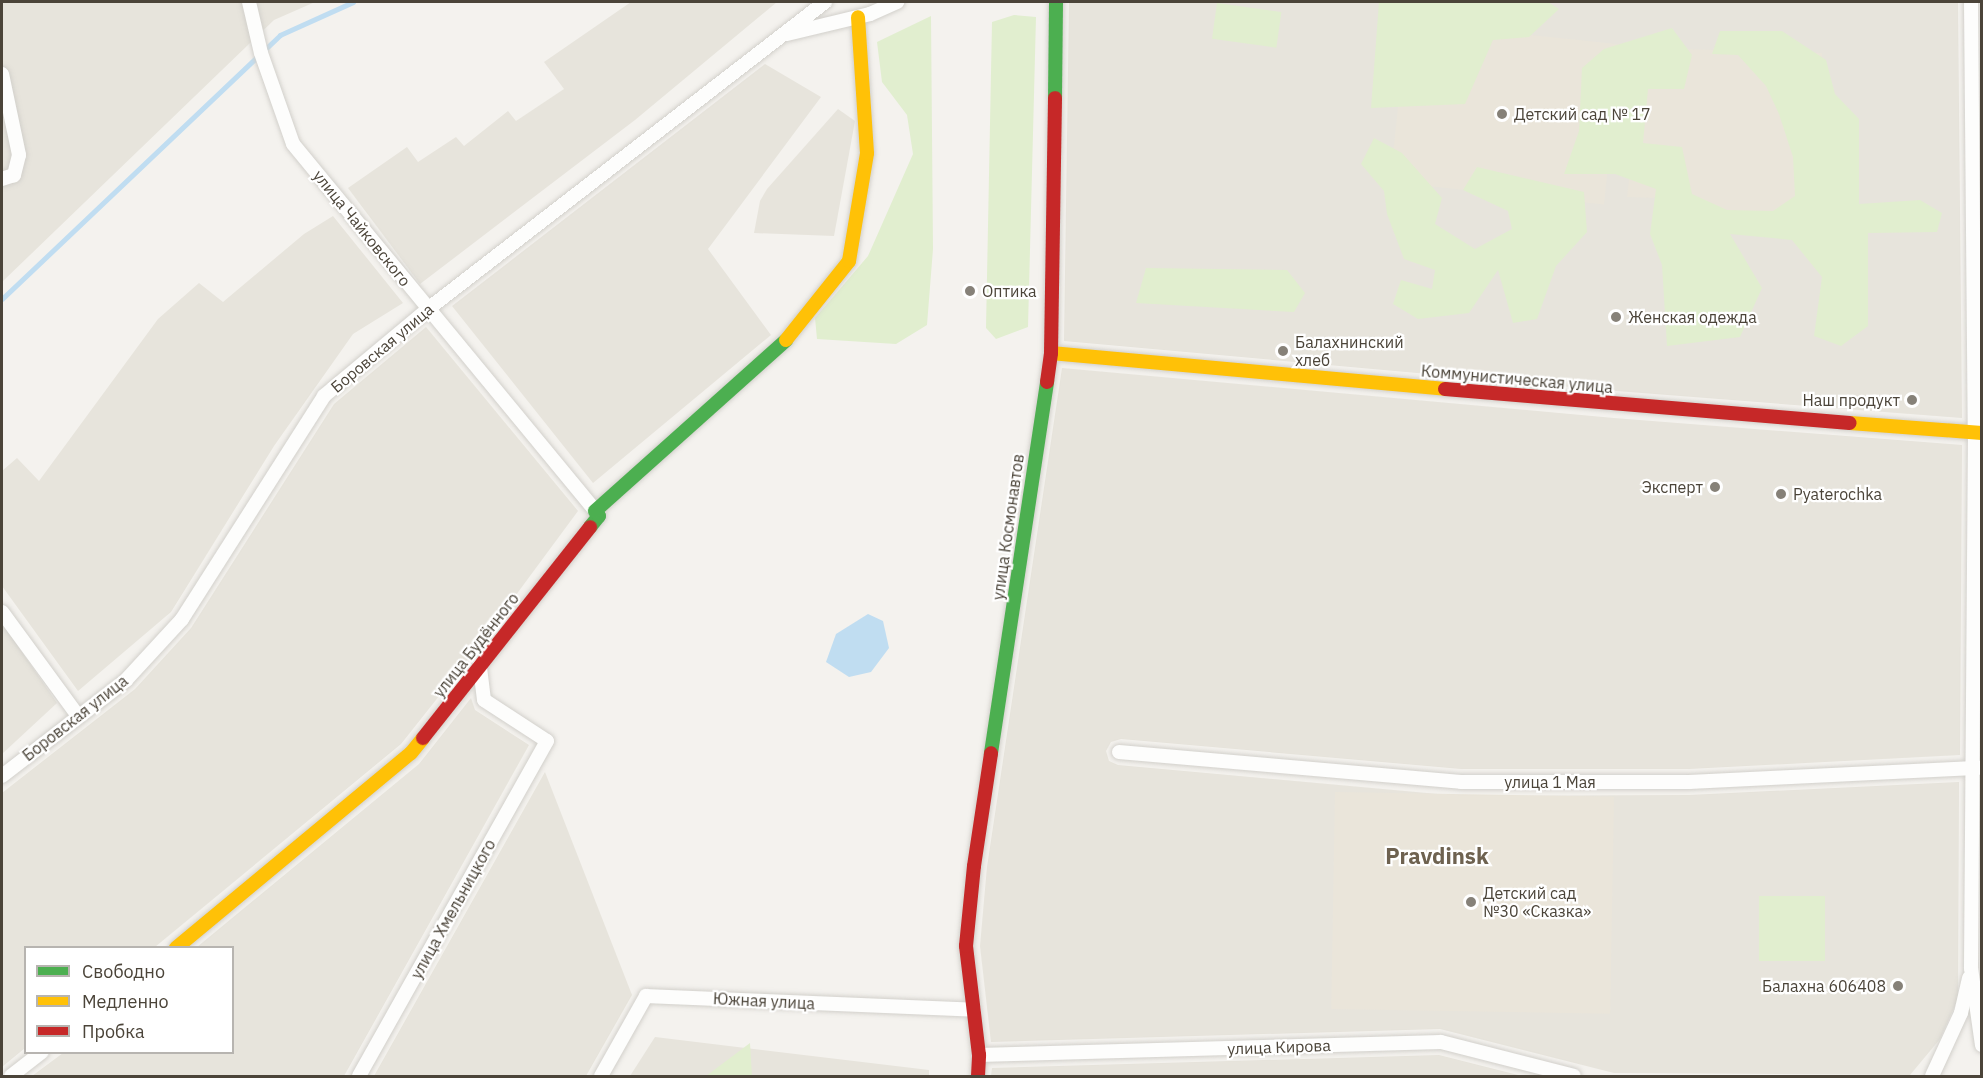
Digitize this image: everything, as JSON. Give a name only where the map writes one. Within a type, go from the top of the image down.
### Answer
[{"type":"street","name":"улица Чайковского","points":[[249,2],[261,53],[293,144],[595,511]]},
{"type":"street","name":"Боровская улица","points":[[2,776],[126,680],[182,619],[324,396],[428,309],[825,2]]},
{"type":"street","name":"Боровская улица","points":[[782,35],[858,17],[897,2]]},
{"type":"street","name":"улица Космонавтов","points":[[978,1077],[979,1055],[966,946],[974,866],[1051,354],[1056,2]]},
{"type":"street","points":[[1971,2],[1978,433],[1977,768],[1971,968],[1982,1045]]},
{"type":"street","name":"улица Будённого","points":[[178,946],[411,753],[599,516],[595,511],[780,348],[849,261],[867,153],[858,17]]},
{"type":"street","points":[[2,74],[19,155],[14,175],[2,179]]},
{"type":"street","name":"Коммунистическая улица","points":[[1051,354],[1615,405],[1978,433]]},
{"type":"street","points":[[2,612],[78,716]]},
{"type":"street","name":"улица Хмельницкого","points":[[359,1077],[547,741],[484,700],[480,665]]},
{"type":"street","name":"улица 1 Мая","points":[[1119,752],[1461,782],[1689,782],[1977,768]]},
{"type":"street","points":[[1932,1077],[1961,1013],[1971,968]]},
{"type":"street","name":"Южная улица","points":[[601,1077],[646,996],[974,1010]]},
{"type":"street","name":"улица Кирова","points":[[979,1055],[1441,1042],[1536,1071],[1574,1077]]},
{"type":"street","points":[[10,1077],[41,1054]]},
{"type":"shaded area","points":[[2,2],[315,2],[274,20],[2,282]]},
{"type":"shaded area","points":[[631,2],[777,2],[635,120],[420,284],[348,188],[407,147],[418,162],[456,137],[464,146],[508,111],[516,121],[564,89],[544,62]]},
{"type":"shaded area","points":[[1069,2],[1958,2],[1962,418],[1616,391],[1064,341]]},
{"type":"shaded area","name":"Детский сад № 17","points":[[1407,22],[1621,44],[1604,205],[1390,182]]},
{"type":"shaded area","name":"Детский сад № 17","points":[[1644,48],[1822,53],[1822,218],[1661,212],[1659,198],[1627,197]]},
{"type":"shaded area","points":[[765,64],[821,97],[708,249],[771,335],[593,483],[452,306]]},
{"type":"shaded area","points":[[838,109],[855,121],[834,236],[754,233],[760,201],[767,189]]},
{"type":"shaded area","points":[[333,216],[403,303],[353,334],[274,446],[171,612],[78,691],[2,586],[2,471],[17,458],[39,481],[158,319],[199,283],[223,302],[304,234]]},
{"type":"shaded area","points":[[426,327],[578,511],[470,657],[401,744],[156,946],[24,946],[24,1049],[2,1067],[2,793],[135,689],[191,628],[334,404]]},
{"type":"shaded area","points":[[1062,368],[1614,418],[1962,445],[1960,755],[1689,769],[1461,769],[1121,739],[1111,742],[1106,751],[1109,761],[1118,765],[1460,796],[1689,795],[1959,782],[1958,999],[1940,1039],[1910,1075],[1614,1073],[1440,1029],[991,1042],[980,946],[987,867]]},
{"type":"shaded area","points":[[2,623],[57,703],[2,754]]},
{"type":"shaded area","points":[[471,698],[475,710],[529,745],[344,1076],[32,1076],[62,1054],[234,1054],[234,946],[198,946],[419,764]]},
{"type":"shaded area","points":[[545,772],[632,995],[586,1076],[374,1076]]},
{"type":"shaded area","name":"Детский сад №30 «Сказка»","points":[[1335,792],[1614,797],[1610,1014],[1331,1009]]},
{"type":"shaded area","points":[[655,1037],[929,1070],[929,1076],[630,1076]]},
{"type":"shaded area","points":[[1439,1055],[1522,1076],[991,1076],[992,1068]]},
{"type":"green space","points":[[1379,2],[1548,2],[1559,9],[1529,37],[1493,40],[1465,104],[1371,108]]},
{"type":"green space","points":[[1217,3],[1281,12],[1276,48],[1212,39]]},
{"type":"green space","points":[[1014,15],[1036,17],[1028,327],[996,339],[986,328],[992,22]]},
{"type":"green space","points":[[931,16],[933,249],[927,325],[896,344],[817,339],[815,318],[868,256],[913,154],[907,115],[882,82],[877,42]]},
{"type":"green space","points":[[1672,28],[1692,55],[1684,89],[1648,89],[1643,143],[1682,147],[1692,194],[1727,210],[1773,211],[1795,196],[1793,157],[1779,114],[1766,86],[1738,55],[1712,54],[1720,31],[1782,31],[1826,60],[1835,94],[1859,119],[1859,204],[1920,200],[1942,213],[1937,232],[1868,233],[1868,326],[1841,346],[1814,336],[1822,277],[1792,240],[1730,234],[1762,288],[1740,337],[1667,346],[1662,265],[1650,234],[1656,189],[1615,174],[1564,174],[1579,131],[1582,68],[1604,49]]},
{"type":"green space","points":[[1374,138],[1402,153],[1442,198],[1435,224],[1475,249],[1512,229],[1508,211],[1463,190],[1477,167],[1584,192],[1587,232],[1556,266],[1537,319],[1513,323],[1498,270],[1469,313],[1418,319],[1393,304],[1401,280],[1432,289],[1435,270],[1404,259],[1387,214],[1384,191],[1361,164]]},
{"type":"green space","points":[[1146,268],[1287,270],[1305,293],[1294,312],[1136,303]]},
{"type":"green space","points":[[1759,896],[1825,896],[1825,961],[1759,961]]},
{"type":"green space","points":[[750,1043],[752,1076],[706,1076]]},
{"type":"water","points":[[868,614],[883,621],[889,648],[871,672],[849,677],[826,662],[836,634]]},
{"type":"waterway","points":[[2,299],[280,35],[353,2]]},
{"type":"traffic: fast","points":[[1055,98],[1056,2]]},
{"type":"traffic: fast","points":[[590,527],[599,516],[595,511],[786,340]]},
{"type":"traffic: fast","points":[[991,753],[1047,382]]},
{"type":"traffic: slow","points":[[786,340],[849,261],[867,153],[858,17]]},
{"type":"traffic: slow","points":[[1051,353],[1445,389]]},
{"type":"traffic: slow","points":[[1850,423],[1982,433]]},
{"type":"traffic: slow","points":[[178,946],[411,753],[423,738]]},
{"type":"traffic: jam","points":[[1047,382],[1051,353],[1055,98]]},
{"type":"traffic: jam","points":[[1445,389],[1850,423]]},
{"type":"traffic: jam","points":[[423,738],[590,527]]},
{"type":"traffic: jam","points":[[978,1076],[979,1055],[966,946],[974,866],[991,753]]},
{"type":"place","name":"Детский сад № 17","points":[[1502,114]]},
{"type":"place","name":"Оптика","points":[[970,291]]},
{"type":"place","name":"Женская одежда","points":[[1616,317]]},
{"type":"place","name":"Балахнинский хлеб","points":[[1283,351]]},
{"type":"place","name":"Наш продукт","points":[[1912,400]]},
{"type":"place","name":"Эксперт","points":[[1715,487]]},
{"type":"place","name":"Pyaterochka","points":[[1781,494]]},
{"type":"place","name":"Детский сад №30 «Сказка»","points":[[1471,902]]},
{"type":"place","name":"Балахна 606408","points":[[1898,986]]},
{"type":"district","name":"Pravdinsk","points":[[1437,856]]}]
